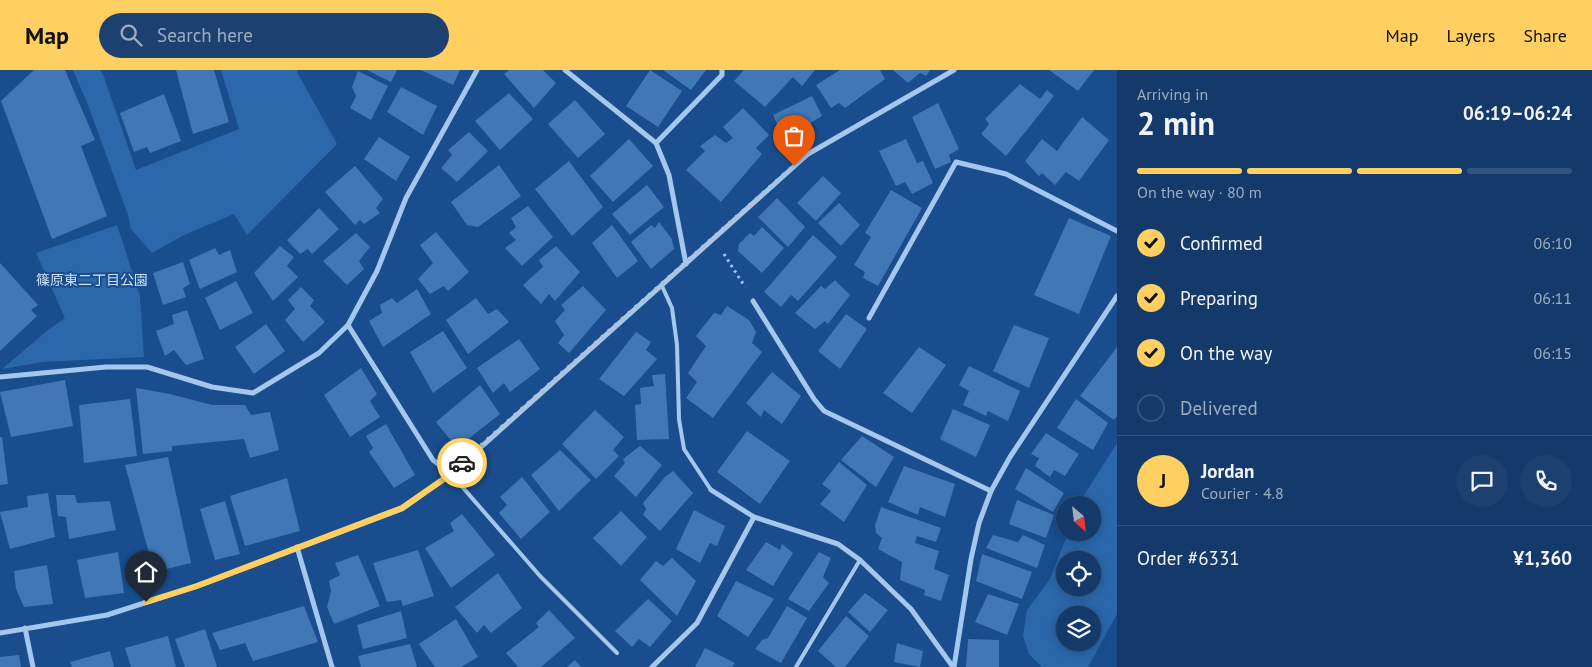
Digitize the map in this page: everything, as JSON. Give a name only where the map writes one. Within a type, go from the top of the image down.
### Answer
[{"type":"street","points":[[0,377],[106,367],[147,367],[212,388],[253,393],[319,353],[348,325],[376,271],[406,198],[477,70]]},
{"type":"street","points":[[565,70],[656,143],[669,175],[686,264]]},
{"type":"street","points":[[656,143],[722,75],[722,70]]},
{"type":"street","points":[[0,633],[107,615],[197,586],[402,508],[451,474],[808,154],[954,70]]},
{"type":"street","points":[[869,318],[956,162],[1006,174],[1117,231]]},
{"type":"street","points":[[953,667],[978,522],[991,490],[1010,456],[1117,296]]},
{"type":"street","points":[[753,301],[814,400],[824,411],[991,490]]},
{"type":"street","points":[[348,325],[433,460],[451,474]]},
{"type":"street","points":[[711,490],[754,517],[838,544],[860,560],[911,609],[953,667]]},
{"type":"street","points":[[652,667],[697,622],[754,517]]},
{"type":"street","points":[[297,547],[332,667]]},
{"type":"street","points":[[26,628],[33,667]]},
{"type":"lane","points":[[662,286],[672,308],[677,345],[679,419],[684,449],[711,490]]},
{"type":"lane","points":[[451,474],[540,576],[617,653]]},
{"type":"lane","points":[[796,667],[860,560]]},
{"type":"path","points":[[715,239],[753,301]]},
{"type":"green space","points":[[73,70],[100,70],[136,170],[239,129],[221,70],[298,70],[297,72],[337,144],[247,235],[234,214],[184,235],[152,253],[131,229],[128,215],[88,105]]},
{"type":"green space","name":"篠原東二丁目公園","points":[[117,225],[140,296],[144,357],[43,362],[2,369],[65,318],[36,253]]},
{"type":"green space","points":[[1117,443],[1117,614],[1101,643],[1101,606],[1056,606],[1056,651],[1097,651],[1088,667],[1042,667],[1029,654],[1023,636],[1027,610],[1050,579],[1056,564],[1056,596],[1101,596],[1101,551],[1061,551],[1065,541],[1101,541],[1101,496],[1084,496]]},
{"type":"building","points":[[34,70],[65,70],[95,140],[81,146],[107,216],[52,239],[1,101]]},
{"type":"building","points":[[176,70],[214,70],[229,122],[193,134]]},
{"type":"building","points":[[367,70],[397,70],[391,82]]},
{"type":"building","points":[[421,70],[460,70],[453,85]]},
{"type":"building","points":[[509,70],[543,70],[556,83],[534,108],[504,74]]},
{"type":"building","points":[[650,70],[682,91],[658,127],[626,106]]},
{"type":"building","points":[[663,70],[706,70],[691,90]]},
{"type":"building","points":[[744,70],[815,70],[802,86],[793,77],[765,107],[734,81]]},
{"type":"building","points":[[840,70],[880,70],[885,79],[845,108],[839,103],[831,108],[816,85]]},
{"type":"building","points":[[893,70],[930,70],[926,76],[920,73],[908,83]]},
{"type":"building","points":[[1049,70],[1094,70],[1078,91]]},
{"type":"building","points":[[358,71],[388,86],[371,120],[350,108],[356,96],[352,87]]},
{"type":"building","points":[[1020,84],[1040,99],[1047,90],[1054,96],[1006,156],[981,134],[989,124],[985,119]]},
{"type":"building","points":[[401,87],[437,106],[423,135],[387,112]]},
{"type":"building","points":[[509,93],[533,119],[500,150],[475,121]]},
{"type":"building","points":[[164,94],[181,141],[150,153],[147,147],[134,152],[120,113]]},
{"type":"building","points":[[812,96],[822,116],[784,139],[773,115]]},
{"type":"building","points":[[575,100],[605,134],[578,158],[548,124]]},
{"type":"building","points":[[938,103],[959,149],[949,155],[951,162],[935,169],[912,117]]},
{"type":"building","points":[[743,108],[769,135],[756,148],[762,154],[721,202],[686,170],[705,151],[700,146],[715,135],[726,143],[733,138],[723,127]]},
{"type":"building","points":[[1082,117],[1109,140],[1079,181],[1066,172],[1055,185],[1042,173],[1039,176],[1025,161],[1042,139],[1057,151]]},
{"type":"building","points":[[469,132],[488,151],[457,182],[441,168],[452,155],[448,150]]},
{"type":"building","points":[[379,137],[410,157],[396,181],[364,159]]},
{"type":"building","points":[[629,139],[653,166],[613,202],[590,176]]},
{"type":"building","points":[[906,139],[917,163],[923,161],[933,183],[912,194],[905,182],[896,186],[879,151]]},
{"type":"building","points":[[569,161],[603,207],[572,236],[535,189]]},
{"type":"building","points":[[499,165],[521,196],[478,227],[467,225],[451,202]]},
{"type":"building","points":[[355,166],[383,199],[376,208],[380,213],[364,224],[360,220],[355,225],[325,192]]},
{"type":"building","points":[[823,176],[841,193],[816,221],[797,203]]},
{"type":"building","points":[[647,185],[664,207],[630,235],[612,214]]},
{"type":"building","points":[[891,190],[922,208],[878,286],[863,278],[865,272],[854,265],[871,237],[865,233]]},
{"type":"building","points":[[777,198],[805,227],[788,247],[758,217]]},
{"type":"building","points":[[839,203],[860,225],[841,246],[818,223]]},
{"type":"building","points":[[528,206],[553,237],[522,266],[505,248],[516,240],[509,233],[516,227],[511,218]]},
{"type":"building","points":[[319,208],[339,229],[312,254],[308,249],[300,254],[287,240]]},
{"type":"building","points":[[1069,218],[1111,236],[1079,314],[1034,295]]},
{"type":"building","points":[[659,222],[672,239],[674,249],[651,269],[631,242],[651,225],[655,228]]},
{"type":"building","points":[[612,225],[638,261],[617,278],[592,243]]},
{"type":"building","points":[[762,227],[784,248],[762,273],[738,251],[739,244],[750,233],[754,236]]},
{"type":"building","points":[[436,232],[469,272],[448,291],[444,286],[430,294],[418,279],[433,263],[420,245]]},
{"type":"building","points":[[356,233],[370,247],[359,261],[364,269],[347,285],[323,261]]},
{"type":"building","points":[[813,235],[837,257],[798,301],[791,295],[781,307],[764,292]]},
{"type":"building","points":[[280,246],[294,257],[287,266],[298,277],[273,301],[254,273]]},
{"type":"building","points":[[556,246],[580,272],[555,301],[549,294],[541,304],[523,285],[543,267],[539,260]]},
{"type":"building","points":[[215,248],[219,255],[230,250],[237,272],[200,289],[189,260]]},
{"type":"building","points":[[183,262],[190,284],[183,288],[186,297],[163,305],[153,273]]},
{"type":"building","points":[[0,263],[38,305],[31,310],[37,316],[0,351]]},
{"type":"building","points":[[835,280],[850,295],[828,324],[825,321],[815,329],[795,313],[821,286],[825,289]]},
{"type":"building","points":[[236,281],[253,313],[220,330],[205,298]]},
{"type":"building","points":[[583,286],[606,310],[569,353],[558,343],[564,335],[555,321],[565,310],[561,305]]},
{"type":"building","points":[[301,287],[314,300],[310,306],[325,322],[303,342],[285,320],[295,309],[288,300]]},
{"type":"building","points":[[417,289],[431,314],[383,347],[369,321],[382,313],[380,305],[392,298],[397,303]]},
{"type":"building","points":[[476,298],[488,314],[497,309],[509,322],[468,354],[446,320]]},
{"type":"building","points":[[727,306],[749,320],[756,332],[752,343],[762,352],[713,418],[686,398],[697,382],[688,373],[706,346],[696,336],[714,313],[721,315]]},
{"type":"building","points":[[187,310],[204,359],[186,365],[174,350],[165,356],[156,331],[174,324],[172,315]]},
{"type":"building","points":[[846,314],[867,329],[840,369],[818,351]]},
{"type":"building","points":[[266,324],[285,351],[254,374],[235,347]]},
{"type":"building","points":[[1014,325],[1049,338],[1029,388],[993,371]]},
{"type":"building","points":[[443,331],[467,368],[433,393],[410,352]]},
{"type":"building","points":[[636,332],[651,342],[646,350],[657,359],[624,396],[599,379]]},
{"type":"building","points":[[519,339],[540,369],[510,392],[504,383],[493,393],[477,368]]},
{"type":"building","points":[[919,347],[946,365],[912,413],[883,393]]},
{"type":"building","points":[[1117,347],[1117,416],[1114,420],[1080,396]]},
{"type":"building","points":[[969,366],[1020,391],[1008,421],[988,411],[986,416],[963,405],[969,391],[959,385]]},
{"type":"building","points":[[361,368],[377,394],[370,401],[380,417],[350,437],[324,395]]},
{"type":"building","points":[[772,372],[801,396],[782,424],[764,410],[761,417],[746,403]]},
{"type":"building","points":[[665,374],[669,439],[637,440],[635,405],[641,404],[640,388],[654,386],[652,375]]},
{"type":"building","points":[[65,380],[73,426],[11,437],[0,392]]},
{"type":"building","points":[[480,385],[500,414],[457,448],[436,422]]},
{"type":"building","points":[[136,388],[170,394],[212,405],[245,405],[251,415],[270,412],[279,450],[250,458],[244,439],[172,446],[172,451],[143,454]]},
{"type":"building","points":[[130,399],[137,456],[84,463],[79,405]]},
{"type":"building","points":[[1076,399],[1108,423],[1093,450],[1057,428]]},
{"type":"building","points":[[953,409],[990,425],[976,457],[940,439]]},
{"type":"building","points":[[595,410],[624,437],[613,450],[619,456],[596,479],[562,444]]},
{"type":"building","points":[[386,424],[415,475],[394,488],[369,452],[373,448],[366,436]]},
{"type":"building","points":[[747,431],[790,461],[760,504],[717,472]]},
{"type":"building","points":[[1046,433],[1079,454],[1065,476],[1054,470],[1050,477],[1035,466],[1039,458],[1031,454]]},
{"type":"building","points":[[862,436],[894,457],[876,487],[841,460]]},
{"type":"building","points":[[0,437],[2,437],[8,484],[0,485]]},
{"type":"building","points":[[640,446],[662,465],[636,497],[614,476],[625,463],[623,459]]},
{"type":"building","points":[[560,450],[591,480],[559,511],[531,475]]},
{"type":"building","points":[[168,457],[191,563],[154,572],[125,465]]},
{"type":"building","points":[[839,462],[867,485],[844,522],[820,504],[831,491],[822,484]]},
{"type":"building","points":[[904,466],[955,484],[945,517],[920,507],[918,515],[888,502]]},
{"type":"building","points":[[1026,468],[1064,493],[1062,496],[1056,496],[1056,507],[1053,512],[1015,489]]},
{"type":"building","points":[[673,471],[693,493],[660,531],[643,515],[646,509],[643,503],[665,477]]},
{"type":"building","points":[[522,477],[550,512],[521,539],[499,513],[507,505],[500,497]]},
{"type":"building","points":[[287,478],[300,531],[245,546],[230,496]]},
{"type":"building","points":[[48,493],[55,537],[10,549],[0,512],[28,507],[27,496]]},
{"type":"building","points":[[56,495],[75,495],[77,503],[110,501],[116,530],[69,539],[66,517],[58,516]]},
{"type":"building","points":[[1017,500],[1054,515],[1046,538],[1009,524]]},
{"type":"building","points":[[225,501],[240,554],[215,560],[200,509]]},
{"type":"building","points":[[881,507],[941,528],[936,542],[917,536],[915,543],[939,551],[934,569],[949,575],[941,601],[924,595],[925,590],[900,580],[902,562],[878,549],[882,538],[876,533],[875,526]]},
{"type":"building","points":[[694,510],[725,526],[717,546],[710,543],[700,563],[676,549]]},
{"type":"building","points":[[621,511],[647,537],[621,566],[593,538]]},
{"type":"building","points":[[462,514],[495,555],[451,588],[425,548],[454,531],[450,523]]},
{"type":"building","points":[[993,535],[1018,542],[1023,535],[1045,545],[1037,568],[986,548]]},
{"type":"building","points":[[766,542],[780,550],[782,544],[793,553],[773,586],[746,570]]},
{"type":"building","points":[[418,550],[434,596],[403,606],[401,600],[387,602],[373,563]]},
{"type":"building","points":[[118,552],[124,593],[85,598],[77,560]]},
{"type":"building","points":[[819,552],[831,558],[823,577],[829,583],[809,611],[788,599]]},
{"type":"building","points":[[982,554],[1032,572],[1022,599],[976,581]]},
{"type":"building","points":[[358,555],[380,606],[334,624],[327,607],[331,591],[329,581],[340,575],[335,563]]},
{"type":"building","points":[[672,558],[696,581],[677,616],[640,580],[656,561],[663,566]]},
{"type":"building","points":[[47,565],[53,604],[24,607],[16,589],[14,571]]},
{"type":"building","points":[[498,573],[522,608],[491,633],[484,625],[477,633],[455,607]]},
{"type":"building","points":[[736,581],[774,599],[748,637],[717,616]]},
{"type":"building","points":[[865,593],[888,610],[870,632],[848,612]]},
{"type":"building","points":[[988,594],[1019,604],[1007,635],[975,622]]},
{"type":"building","points":[[648,599],[672,621],[650,647],[639,639],[632,647],[615,631]]},
{"type":"building","points":[[304,606],[318,642],[253,661],[245,643],[220,650],[212,633]]},
{"type":"building","points":[[787,606],[807,618],[781,663],[755,649],[762,640],[768,638]]},
{"type":"building","points":[[549,610],[575,638],[541,667],[518,667],[506,653],[539,627],[536,623]]},
{"type":"building","points":[[401,611],[407,638],[363,649],[357,625]]},
{"type":"building","points":[[846,616],[869,636],[845,667],[836,667],[818,651]]},
{"type":"building","points":[[456,619],[478,657],[461,667],[435,667],[419,644]]},
{"type":"building","points":[[205,629],[217,667],[185,667],[175,639]]},
{"type":"building","points":[[168,636],[176,667],[131,667],[125,648]]},
{"type":"building","points":[[968,639],[999,640],[999,667],[966,667]]},
{"type":"building","points":[[897,643],[923,651],[920,667],[894,662]]},
{"type":"building","points":[[410,644],[417,667],[361,667],[358,656]]},
{"type":"building","points":[[705,648],[735,663],[732,667],[695,667]]},
{"type":"building","points":[[110,651],[114,667],[72,667],[70,662]]},
{"type":"building","points":[[19,655],[21,667],[0,667],[0,657]]},
{"type":"building","points":[[575,660],[581,667],[567,667]]},
{"type":"way so far","points":[[462,463],[715,239],[794,166]]},
{"type":"route","points":[[146,602],[197,586],[402,508],[451,474],[462,463]]}]
